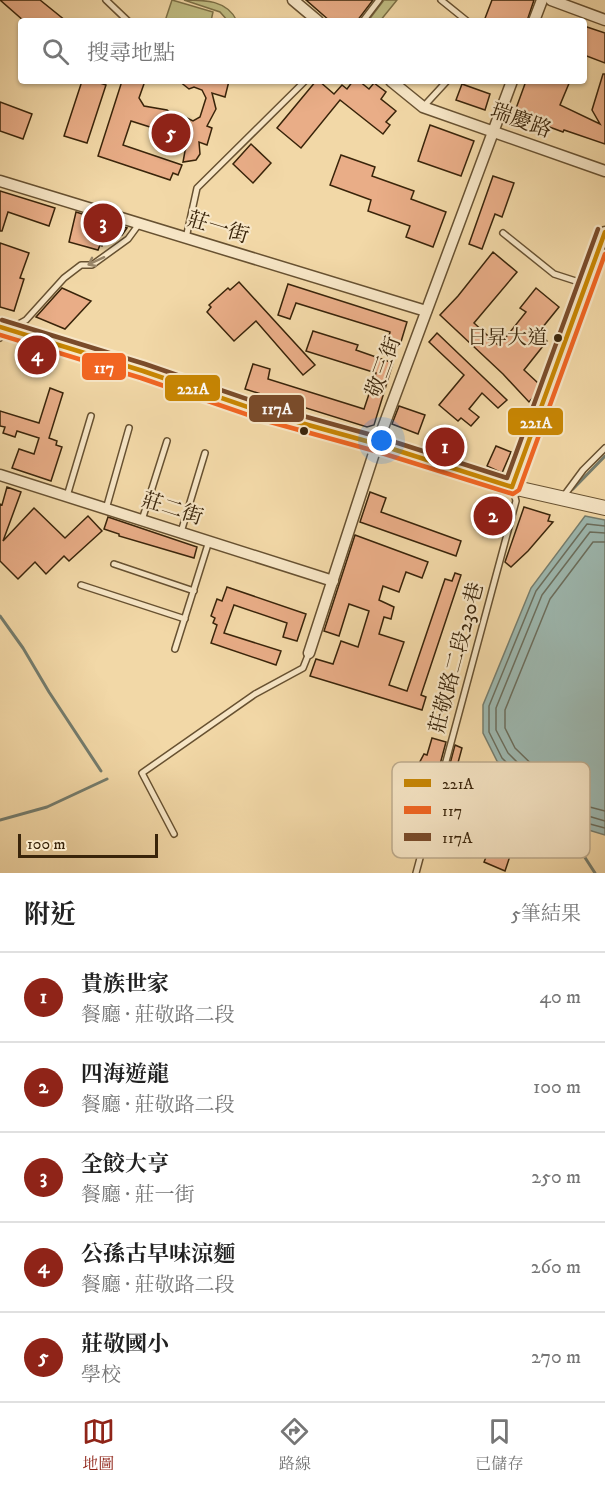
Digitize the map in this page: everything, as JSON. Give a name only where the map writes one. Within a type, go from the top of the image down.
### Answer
[{"type":"street","points":[[293,0],[314,18]]},
{"type":"street","points":[[535,18],[542,0]]},
{"type":"street","points":[[551,0],[605,20]]},
{"type":"street","points":[[396,84],[423,107]]},
{"type":"street","name":"敬三街","points":[[309,653],[377,444],[511,84]]},
{"type":"street","name":"瑞慶路","points":[[423,107],[605,171]]},
{"type":"street","name":"莊一街","points":[[0,181],[426,311]]},
{"type":"street","points":[[512,487],[605,232]]},
{"type":"street","points":[[3,332],[143,371],[265,413],[377,444],[512,487],[605,508]]},
{"type":"street","name":"莊二街","points":[[0,475],[333,580]]},
{"type":"lane","points":[[106,0],[125,18]]},
{"type":"lane","points":[[365,18],[379,0]]},
{"type":"lane","points":[[441,0],[463,18]]},
{"type":"lane","points":[[186,238],[197,188],[302,84]]},
{"type":"lane","points":[[423,107],[445,84]]},
{"type":"lane","points":[[3,332],[26,320],[64,278],[81,265],[92,265],[128,239],[139,224]]},
{"type":"lane","points":[[503,233],[554,274],[585,284]]},
{"type":"lane","points":[[67,496],[91,416]]},
{"type":"lane","points":[[106,509],[129,428]]},
{"type":"lane","points":[[142,520],[167,441]]},
{"type":"lane","points":[[562,498],[583,470],[605,448]]},
{"type":"lane","points":[[181,532],[205,453]]},
{"type":"lane","name":"莊敬路二段230巷","points":[[446,762],[516,501],[512,487]]},
{"type":"lane","points":[[175,649],[209,541]]},
{"type":"lane","points":[[114,564],[194,591]]},
{"type":"lane","points":[[81,585],[185,619]]},
{"type":"lane","points":[[174,834],[142,772],[255,694],[303,668],[309,653]]},
{"type":"lane","name":"莊敬路二段230巷","points":[[416,873],[420,858]]},
{"type":"shaded area","points":[[172,0],[213,12],[212,18],[166,18]]},
{"type":"shaded area","points":[[184,0],[207,1],[221,5],[235,18],[225,18],[220,12]]},
{"type":"shaded area","points":[[384,0],[397,0],[382,18],[370,18]]},
{"type":"water","points":[[585,516],[605,520],[605,835],[590,830],[590,762],[498,762],[483,733],[483,705],[531,588]]},
{"type":"building","points":[[0,0],[40,0],[62,18],[21,18]]},
{"type":"building","points":[[306,0],[373,0],[359,18],[327,18]]},
{"type":"building","points":[[492,0],[534,0],[528,18],[485,18]]},
{"type":"building","points":[[587,27],[605,33],[605,63],[587,56]]},
{"type":"building","points":[[603,74],[605,74],[605,144],[514,114],[525,84],[569,84],[560,105],[600,124],[592,110]]},
{"type":"building","points":[[81,84],[106,85],[87,143],[64,136]]},
{"type":"building","points":[[121,84],[144,84],[139,98],[144,106],[167,110],[193,121],[200,117],[206,98],[202,90],[194,87],[189,89],[183,84],[228,84],[225,97],[212,93],[216,109],[207,126],[212,128],[207,145],[199,142],[200,154],[196,160],[183,162],[185,151],[191,140],[131,121],[123,145],[182,165],[178,175],[173,173],[170,180],[98,156]]},
{"type":"building","points":[[314,84],[322,84],[334,94],[342,85],[347,89],[351,84],[363,84],[369,89],[375,84],[386,92],[381,99],[396,111],[386,122],[390,125],[383,134],[340,100],[301,148],[277,128]]},
{"type":"building","points":[[462,84],[490,94],[485,110],[456,100]]},
{"type":"building","points":[[0,102],[32,114],[23,139],[0,131]]},
{"type":"building","points":[[430,125],[474,141],[461,176],[418,161]]},
{"type":"building","points":[[251,144],[271,163],[253,183],[233,164]]},
{"type":"building","points":[[341,155],[375,167],[372,176],[414,191],[411,199],[446,212],[433,247],[406,237],[410,226],[368,211],[371,200],[330,185]]},
{"type":"building","points":[[493,176],[514,183],[502,217],[495,214],[482,249],[469,244]]},
{"type":"building","points":[[0,191],[55,208],[49,226],[8,212],[2,231],[0,231]]},
{"type":"building","points":[[76,212],[127,228],[122,235],[104,239],[98,250],[69,242]]},
{"type":"building","points":[[0,243],[29,253],[20,278],[24,279],[14,311],[0,307]]},
{"type":"building","points":[[493,252],[517,272],[474,323],[499,346],[526,312],[520,308],[536,288],[559,307],[538,333],[547,341],[524,370],[538,383],[536,394],[529,402],[503,374],[440,315]]},
{"type":"building","points":[[239,282],[315,365],[303,375],[256,321],[234,341],[207,312],[211,307],[209,305],[228,288],[230,290]]},
{"type":"building","points":[[288,284],[407,322],[400,345],[388,341],[390,332],[296,303],[290,319],[278,315]]},
{"type":"building","points":[[62,288],[91,301],[65,329],[36,317]]},
{"type":"building","points":[[313,331],[358,345],[356,350],[393,363],[374,425],[367,427],[245,389],[253,364],[270,369],[268,379],[364,409],[376,373],[306,351]]},
{"type":"building","points":[[437,333],[507,400],[498,408],[482,393],[469,409],[479,417],[471,426],[461,418],[458,421],[439,405],[464,375],[429,342]]},
{"type":"building","points":[[50,388],[63,393],[49,438],[57,441],[56,445],[62,447],[51,481],[12,468],[19,449],[34,454],[39,438],[17,431],[15,437],[3,433],[5,427],[0,426],[0,411],[39,423]]},
{"type":"building","points":[[399,406],[425,415],[418,434],[392,424]]},
{"type":"building","points":[[496,446],[511,452],[502,473],[487,466]]},
{"type":"building","points":[[7,487],[21,492],[3,541],[34,508],[65,538],[88,516],[102,531],[69,561],[64,556],[46,574],[35,562],[18,579],[0,561],[0,504],[2,505]]},
{"type":"building","points":[[370,492],[386,498],[381,512],[461,541],[456,556],[360,522]]},
{"type":"building","points":[[490,498],[508,503],[500,531],[492,528],[490,535],[480,532]]},
{"type":"building","points":[[524,507],[550,515],[548,521],[553,522],[511,567],[505,562]]},
{"type":"building","points":[[108,517],[197,547],[194,558],[119,536],[119,534],[104,529]]},
{"type":"building","points":[[355,535],[428,562],[422,578],[406,572],[399,592],[383,586],[379,600],[394,607],[391,619],[384,617],[379,634],[404,642],[389,685],[407,691],[445,579],[452,581],[455,573],[461,575],[421,695],[426,697],[422,710],[310,676],[316,659],[333,664],[341,641],[358,647],[369,611],[349,604],[339,636],[324,631]]},
{"type":"building","points":[[227,587],[306,614],[297,641],[283,637],[287,623],[234,605],[224,633],[281,651],[276,665],[211,643],[217,625],[213,623],[215,618],[211,616],[217,599],[222,601]]},
{"type":"building","points":[[432,738],[446,742],[441,762],[420,762],[424,754],[427,755]]},
{"type":"building","points":[[455,745],[462,748],[458,762],[450,762]]},
{"type":"building","points":[[486,858],[509,858],[505,871],[484,862]]},
{"type":"waterway","points":[[573,489],[605,456]]},
{"type":"waterway","points":[[0,616],[101,771]]},
{"type":"waterway","points":[[0,820],[47,807],[107,779]]},
{"type":"waterway","points":[[585,858],[595,873]]},
{"type":"transit line","name":"117A","points":[[2,320],[145,364],[267,406],[379,437],[507,478],[598,229]]},
{"type":"transit line","name":"221A","points":[[0,327],[143,371],[265,413],[377,444],[512,487],[605,232]]},
{"type":"transit line","name":"117","points":[[0,335],[141,378],[263,420],[375,451],[513,494],[519,490],[605,254]]},
{"type":"place","name":"莊敬國小","points":[[171,133]]},
{"type":"place","name":"全餃大亨","points":[[103,223]]},
{"type":"place","name":"日昇大道","points":[[558,338]]},
{"type":"place","name":"公孫古早味涼麵","points":[[37,355]]},
{"type":"place","name":"貴族世家","points":[[445,447]]},
{"type":"place","name":"四海遊龍","points":[[493,516]]}]
